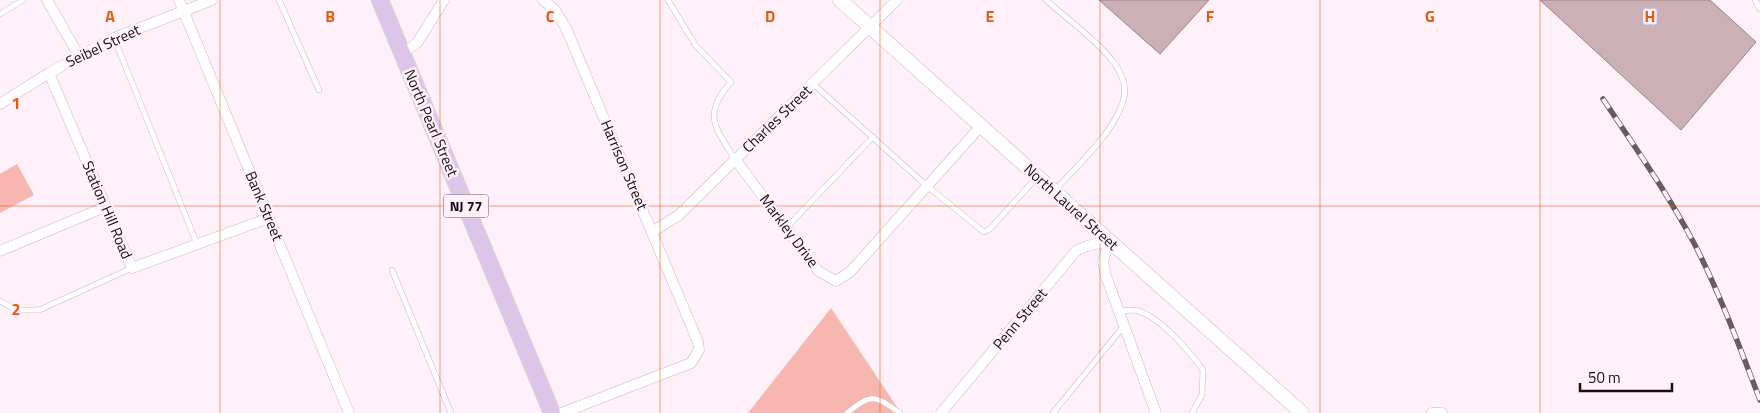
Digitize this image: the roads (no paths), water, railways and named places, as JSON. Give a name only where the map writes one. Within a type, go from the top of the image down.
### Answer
[{"type":"main road","name":"North Pearl Street","points":[[380,0],[552,413]]},
{"type":"street","points":[[47,0],[79,56]]},
{"type":"street","name":"Bank Street","points":[[179,0],[349,413]]},
{"type":"street","name":"Seibel Street","points":[[0,104],[49,73],[114,38],[212,0]]},
{"type":"street","points":[[402,53],[417,43],[444,0]]},
{"type":"street","name":"Harrison Street","points":[[544,0],[555,10],[566,28],[695,336],[699,350],[691,363],[562,413]]},
{"type":"street","name":"North Laurel Street","points":[[840,0],[1302,413]]},
{"type":"street","name":"Charles Street","points":[[652,232],[679,215],[898,0]]},
{"type":"street","name":"Station Hill Road","points":[[49,73],[132,268],[269,218]]},
{"type":"street","name":"Markley Drive","points":[[735,159],[818,271],[836,281],[850,272],[981,126]]},
{"type":"street","points":[[0,250],[105,207]]},
{"type":"street","points":[[1109,241],[1103,262],[1118,311],[1156,413]]},
{"type":"street","name":"Penn Street","points":[[941,413],[1076,251],[1087,246],[1109,241]]},
{"type":"street","points":[[1432,413],[1442,413]]},
{"type":"lane","points":[[0,14],[23,0]]},
{"type":"lane","points":[[279,0],[319,90]]},
{"type":"lane","name":"Markley Drive","points":[[668,0],[696,46],[731,82],[715,104],[713,117],[716,129],[735,159]]},
{"type":"lane","points":[[1046,0],[1111,58],[1122,75],[1125,95],[1118,114],[1104,134],[1054,192]]},
{"type":"lane","points":[[1755,0],[1760,9]]},
{"type":"lane","points":[[114,38],[197,244]]},
{"type":"lane","points":[[812,83],[927,186],[984,232],[990,229],[1037,177]]},
{"type":"lane","points":[[786,228],[873,137]]},
{"type":"lane","points":[[0,301],[16,310],[39,310],[132,268]]},
{"type":"lane","points":[[392,270],[451,413]]},
{"type":"lane","points":[[1118,311],[1136,310],[1155,321],[1182,342],[1203,370],[1202,395],[1192,413]]},
{"type":"lane","points":[[1053,413],[1124,328]]},
{"type":"lane","points":[[847,413],[865,399],[876,398],[900,413]]},
{"type":"railway","points":[[1603,99],[1662,189],[1695,245],[1721,302],[1760,400]]}]
